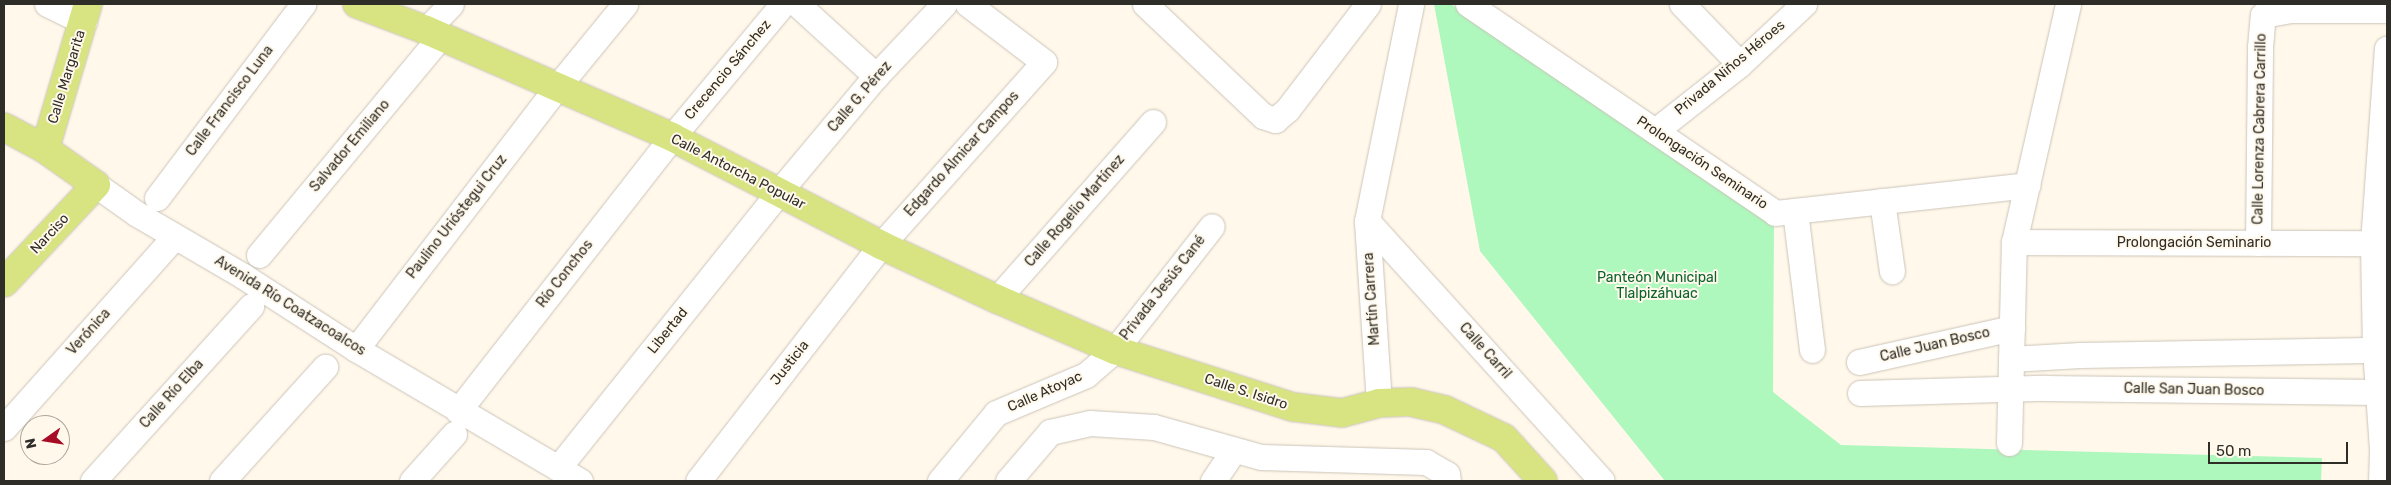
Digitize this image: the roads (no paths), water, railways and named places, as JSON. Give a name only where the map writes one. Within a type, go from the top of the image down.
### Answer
[{"type":"main road","name":"Calle Antorcha Popular","points":[[357,4],[558,86],[672,137],[881,245],[997,300],[1115,350]]},
{"type":"main road","name":"Calle Margarita","points":[[45,149],[86,13]]},
{"type":"main road","name":"Avenida Río Coatzacoalcos","points":[[4,127],[45,149],[96,185]]},
{"type":"main road","name":"Narciso","points":[[4,283],[96,185]]},
{"type":"main road","name":"Calle S. Isidro","points":[[1115,350],[1293,407],[1342,413],[1379,404]]},
{"type":"main road","points":[[1379,404],[1411,402],[1445,410],[1504,438],[1543,481]]},
{"type":"street","points":[[47,4],[86,13]]},
{"type":"street","name":"Calle Francisco Luna","points":[[157,198],[303,4]]},
{"type":"street","name":"Salvador Emiliano","points":[[259,255],[433,34],[451,4]]},
{"type":"street","name":"Paulino Urióstegui Cruz","points":[[356,348],[558,86],[625,4]]},
{"type":"street","name":"Crecencio Sánchez","points":[[672,137],[784,4]]},
{"type":"street","points":[[797,4],[876,76]]},
{"type":"street","name":"Calle G. Pérez","points":[[778,193],[876,76],[944,4]]},
{"type":"street","name":"Edgardo Almicar Campos","points":[[881,245],[1044,62],[968,4]]},
{"type":"street","points":[[1145,4],[1264,116],[1276,120],[1287,110],[1368,4]]},
{"type":"street","name":"Prolongación Seminario","points":[[1468,4],[1775,213],[2027,185]]},
{"type":"street","points":[[1682,4],[1740,64]]},
{"type":"street","name":"Privada Niños Héroes","points":[[1655,131],[1740,64],[1804,4]]},
{"type":"street","points":[[2009,443],[2014,242],[2068,4]]},
{"type":"street","name":"Martín Carrera","points":[[1379,404],[1367,221],[1405,5]]},
{"type":"street","name":"Calle Lorenza Cabrera Carrillo","points":[[2258,243],[2260,47],[2264,15],[2290,10],[2387,10]]},
{"type":"street","points":[[2381,481],[2385,449],[2375,350],[2378,228],[2387,49]]},
{"type":"street","name":"Calle Rogelio Martínez","points":[[997,300],[1153,122]]},
{"type":"street","name":"Río Conchos","points":[[412,481],[672,137]]},
{"type":"street","name":"Avenida Río Coatzacoalcos","points":[[96,185],[174,237],[243,276],[356,348],[456,423],[550,477],[580,481]]},
{"type":"street","name":"Libertad","points":[[550,477],[778,193]]},
{"type":"street","points":[[1882,201],[1892,271]]},
{"type":"street","points":[[1796,211],[1812,350]]},
{"type":"street","name":"Calle Carril","points":[[1367,221],[1602,481]]},
{"type":"street","name":"Privada Jesús Cané","points":[[1115,350],[1212,226]]},
{"type":"street","name":"Prolongación Seminario","points":[[2014,242],[2258,243],[2378,228]]},
{"type":"street","name":"Verónica","points":[[4,428],[174,237]]},
{"type":"street","name":"Justicia","points":[[698,481],[881,245]]},
{"type":"street","name":"Calle Río Elba","points":[[93,481],[251,306]]},
{"type":"street","name":"Calle Juan Bosco","points":[[1859,362],[2012,328]]},
{"type":"street","name":"Calle Atoyac","points":[[940,481],[996,413],[1086,375],[1115,350]]},
{"type":"street","points":[[2011,359],[2080,355],[2375,350]]},
{"type":"street","points":[[2240,390],[2241,352]]},
{"type":"street","points":[[2306,391],[2307,352]]},
{"type":"street","points":[[2179,354],[2179,389]]},
{"type":"street","points":[[2080,355],[2081,388]]},
{"type":"street","points":[[222,481],[326,367]]},
{"type":"street","name":"Calle San Juan Bosco","points":[[1860,393],[2081,388],[2378,392]]},
{"type":"street","points":[[1008,481],[1050,432],[1090,423],[1154,427],[1261,457],[1426,462],[1447,474],[1448,481]]},
{"type":"street","points":[[1213,481],[1234,450]]},
{"type":"park label","name":"Panteón Municipal Tlalpizáhuac","points":[[1657,286]]}]
